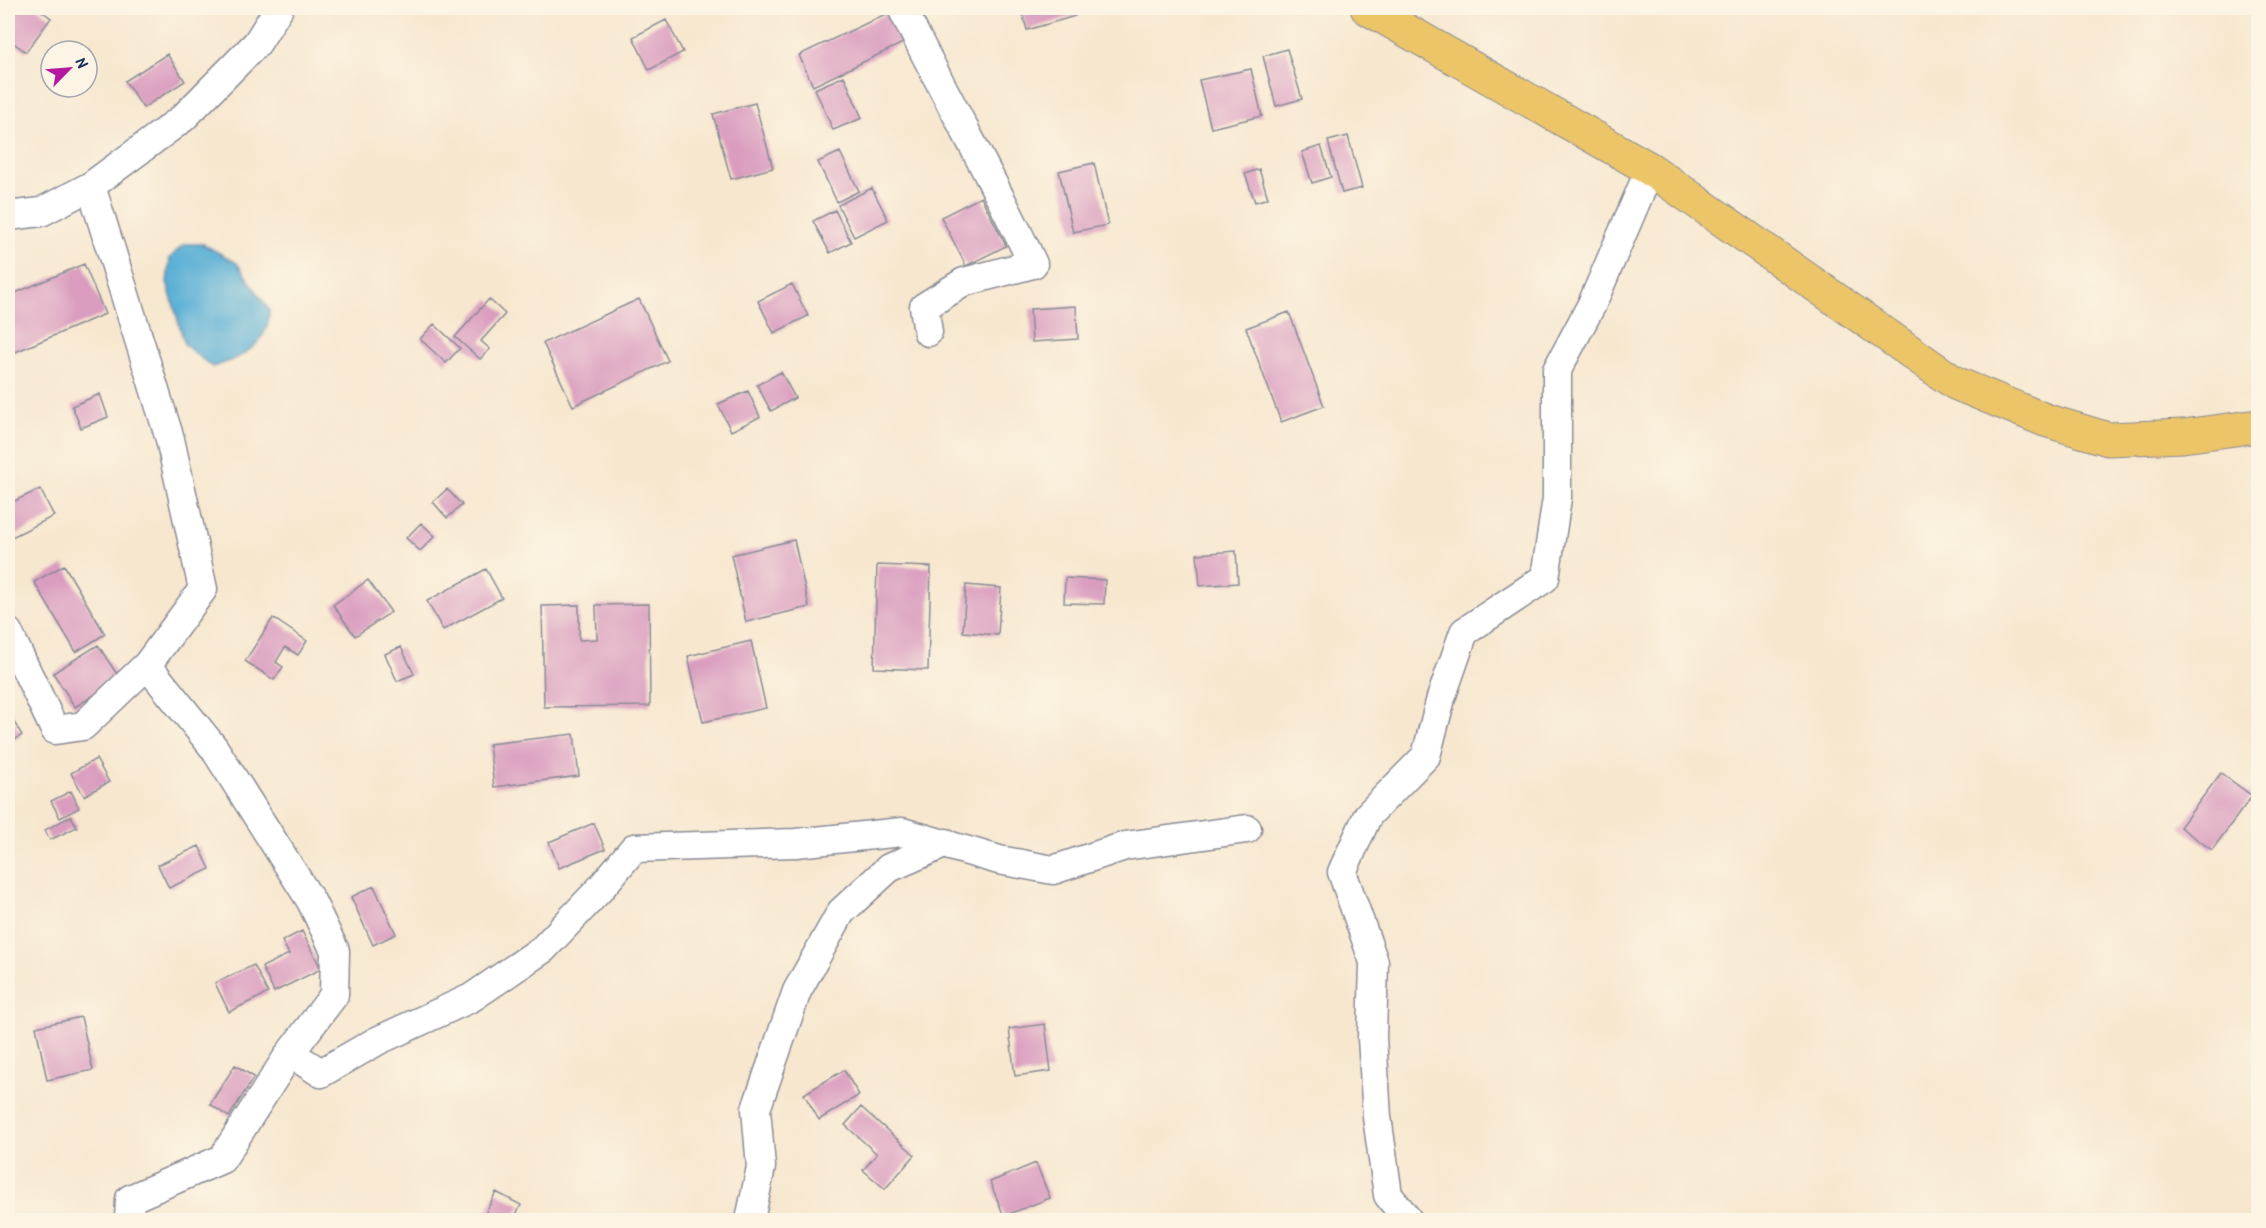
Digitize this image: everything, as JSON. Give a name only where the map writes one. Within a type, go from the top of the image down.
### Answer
[{"type":"highway","points":[[1367,8],[1650,169],[1955,383],[2045,420],[2108,439],[2183,436],[2259,426]]},
{"type":"street","points":[[8,216],[41,212],[91,186],[183,118],[256,43],[279,8]]},
{"type":"street","points":[[902,8],[932,69],[997,188],[1033,264],[964,282],[924,307],[928,332]]},
{"type":"street","points":[[1408,1221],[1388,1195],[1377,1117],[1372,1038],[1374,962],[1342,872],[1368,815],[1426,756],[1441,698],[1464,632],[1545,578],[1557,498],[1557,370],[1592,304],[1650,169]]},
{"type":"street","points":[[8,632],[55,730],[83,726],[147,665],[203,589],[170,439],[91,186]]},
{"type":"street","points":[[129,1221],[130,1199],[222,1159],[290,1053],[334,995],[335,951],[311,901],[214,748],[147,665]]},
{"type":"street","points":[[290,1053],[321,1073],[377,1041],[471,998],[543,949],[599,890],[634,848],[796,843],[902,832],[999,860],[1053,870],[1125,846],[1247,829]]},
{"type":"street","points":[[750,1221],[761,1167],[756,1109],[797,992],[841,912],[889,868],[946,843]]},
{"type":"water","points":[[184,244],[203,244],[237,263],[269,310],[267,327],[262,337],[250,350],[228,362],[212,367],[185,345],[167,282],[170,258]]},
{"type":"building","points":[[8,8],[37,8],[51,18],[26,52],[8,39]]},
{"type":"building","points":[[1021,8],[1073,8],[1075,16],[1027,30]]},
{"type":"building","points":[[888,13],[903,43],[813,86],[799,55]]},
{"type":"building","points":[[666,20],[683,52],[649,70],[633,37]]},
{"type":"building","points":[[1287,49],[1302,99],[1276,106],[1263,56]]},
{"type":"building","points":[[167,54],[185,81],[143,108],[125,81]]},
{"type":"building","points":[[1251,69],[1262,116],[1211,128],[1199,80]]},
{"type":"building","points":[[844,76],[862,118],[833,130],[815,89]]},
{"type":"building","points":[[755,103],[773,168],[731,179],[713,114]]},
{"type":"building","points":[[1348,136],[1362,188],[1342,193],[1328,141]]},
{"type":"building","points":[[1321,146],[1331,177],[1312,183],[1302,152]]},
{"type":"building","points":[[840,152],[859,191],[837,202],[818,162]]},
{"type":"building","points":[[1094,163],[1108,225],[1073,232],[1059,171]]},
{"type":"building","points":[[1259,169],[1268,198],[1255,202],[1245,174]]},
{"type":"building","points":[[872,188],[888,220],[854,237],[838,205]]},
{"type":"building","points":[[981,197],[1006,246],[966,266],[941,217]]},
{"type":"building","points":[[835,210],[851,242],[830,253],[813,221]]},
{"type":"building","points":[[84,264],[105,314],[8,355],[8,296]]},
{"type":"building","points":[[792,284],[808,316],[774,333],[758,301]]},
{"type":"building","points":[[489,299],[505,314],[481,341],[490,349],[480,359],[455,337]]},
{"type":"building","points":[[639,299],[668,361],[573,406],[543,343]]},
{"type":"building","points":[[1076,306],[1078,339],[1032,342],[1030,309]]},
{"type":"building","points":[[1289,312],[1324,406],[1281,422],[1246,328]]},
{"type":"building","points":[[434,324],[460,348],[446,363],[420,339]]},
{"type":"building","points":[[781,372],[795,398],[771,411],[757,385]]},
{"type":"building","points":[[748,391],[760,417],[731,431],[718,404]]},
{"type":"building","points":[[100,394],[108,417],[81,428],[72,406]]},
{"type":"building","points":[[40,489],[54,516],[8,539],[8,504]]},
{"type":"building","points":[[447,489],[462,505],[447,518],[433,502]]},
{"type":"building","points":[[421,523],[435,536],[420,551],[406,538]]},
{"type":"building","points":[[794,540],[809,607],[746,622],[731,555]]},
{"type":"building","points":[[1236,551],[1238,583],[1200,586],[1197,554]]},
{"type":"building","points":[[64,565],[105,634],[76,652],[34,582]]},
{"type":"building","points":[[877,565],[931,567],[928,670],[874,668]]},
{"type":"building","points":[[486,569],[502,598],[443,630],[427,601]]},
{"type":"building","points":[[1065,578],[1105,580],[1104,604],[1064,603]]},
{"type":"building","points":[[368,580],[391,612],[355,636],[333,605]]},
{"type":"building","points":[[966,585],[1001,588],[998,635],[963,632]]},
{"type":"building","points":[[649,604],[650,706],[544,707],[542,606],[579,605],[579,640],[597,639],[596,605]]},
{"type":"building","points":[[273,618],[307,641],[298,655],[285,647],[276,662],[283,667],[274,680],[245,661]]},
{"type":"building","points":[[751,641],[766,708],[703,722],[688,656]]},
{"type":"building","points":[[98,645],[120,679],[75,707],[53,673]]},
{"type":"building","points":[[401,647],[414,674],[397,681],[385,654]]},
{"type":"building","points":[[8,715],[22,735],[8,744]]},
{"type":"building","points":[[574,734],[579,776],[494,787],[489,744]]},
{"type":"building","points":[[96,759],[109,782],[84,796],[71,773]]},
{"type":"building","points":[[2221,773],[2252,796],[2212,850],[2180,827]]},
{"type":"building","points":[[71,791],[79,808],[60,818],[51,801]]},
{"type":"building","points":[[71,816],[77,827],[50,840],[45,830]]},
{"type":"building","points":[[594,823],[605,849],[559,868],[549,842]]},
{"type":"building","points":[[199,846],[210,869],[169,888],[158,865]]},
{"type":"building","points":[[374,886],[396,934],[373,945],[351,897]]},
{"type":"building","points":[[302,931],[321,969],[274,992],[262,967],[289,954],[282,941]]},
{"type":"building","points":[[254,965],[268,993],[229,1012],[215,983]]},
{"type":"building","points":[[81,1017],[93,1070],[47,1080],[36,1027]]},
{"type":"building","points":[[1045,1024],[1051,1071],[1015,1076],[1009,1029]]},
{"type":"building","points":[[235,1065],[254,1077],[229,1117],[210,1104]]},
{"type":"building","points":[[844,1070],[859,1095],[819,1120],[804,1094]]},
{"type":"building","points":[[861,1107],[915,1155],[885,1189],[863,1170],[877,1154],[845,1125]]},
{"type":"building","points":[[1036,1163],[1050,1198],[1004,1216],[990,1182]]},
{"type":"building","points":[[496,1192],[521,1205],[513,1220],[482,1220]]}]
